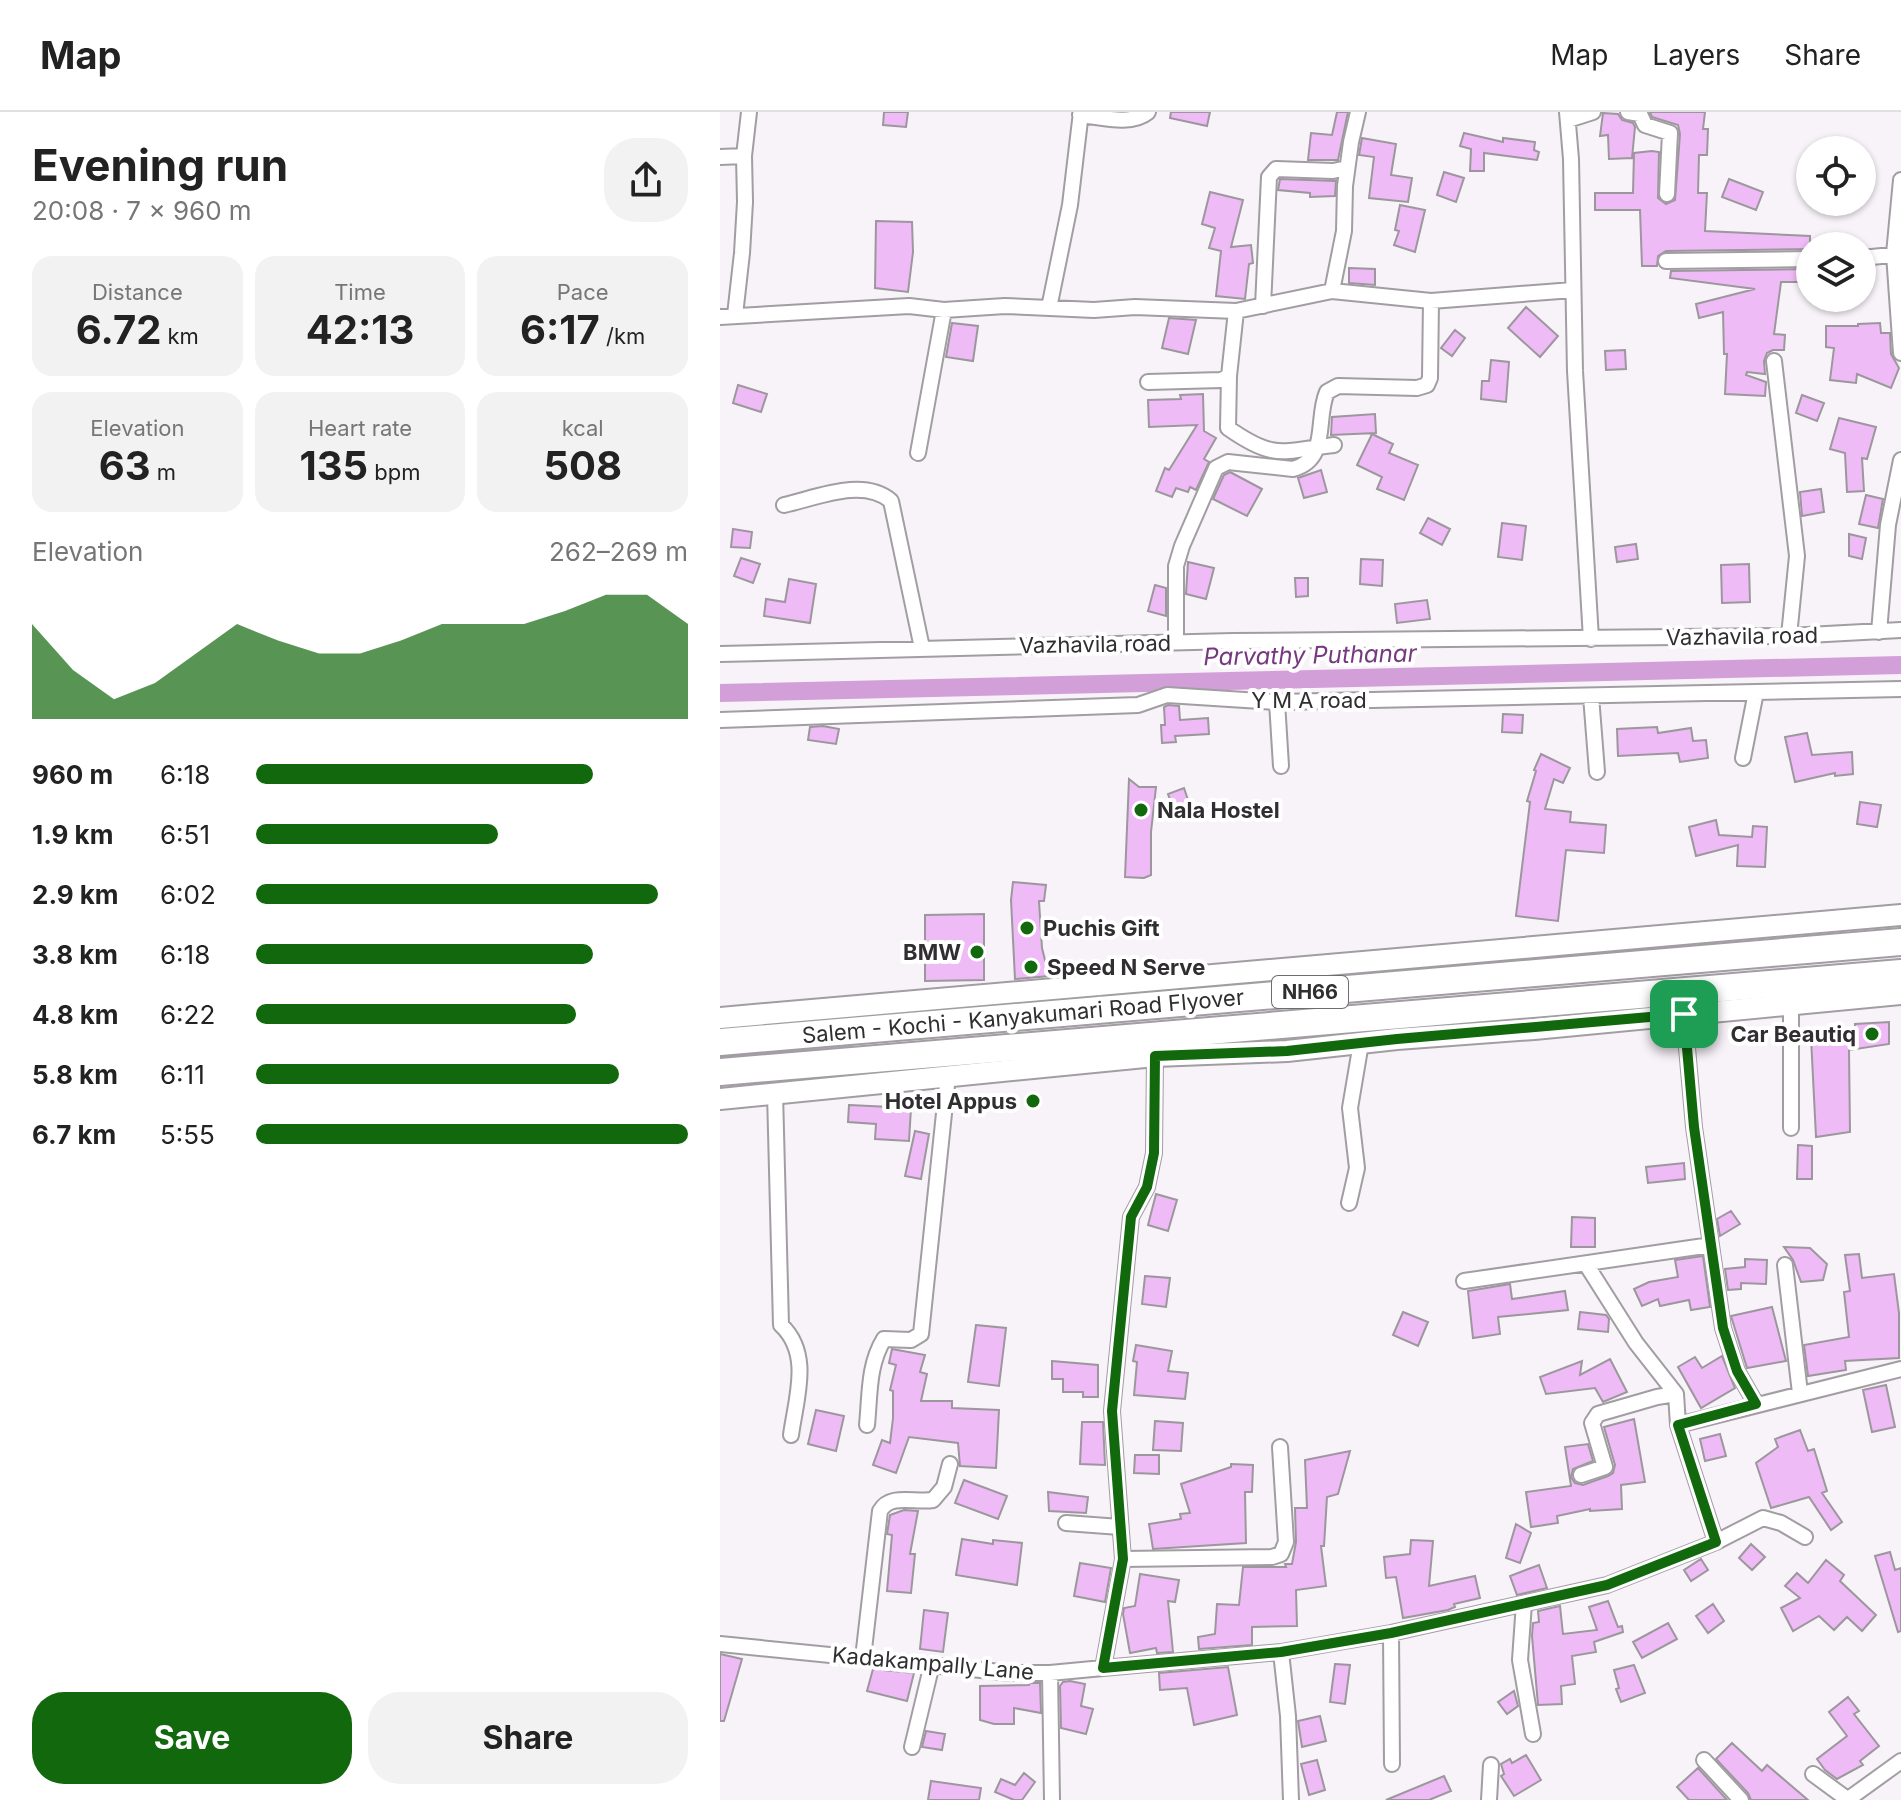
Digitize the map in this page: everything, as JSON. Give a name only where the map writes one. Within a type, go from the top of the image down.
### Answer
[{"type":"highway","name":"Salem - Kochi - Kanyakumari Road Flyover","points":[[720,1042],[1901,942]]},
{"type":"highway","name":"Salem - Kochi - Kanyakumari Road Flyover","points":[[720,1072],[1901,973]]},
{"type":"street","points":[[749,112],[744,156],[745,202],[728,316],[909,306],[944,310],[1005,306],[1236,311],[1332,291],[1431,301],[1573,290]]},
{"type":"street","points":[[1049,308],[1070,205],[1080,114],[1128,120],[1148,112]]},
{"type":"street","points":[[1332,291],[1344,231],[1347,168],[1358,112]]},
{"type":"street","points":[[1591,639],[1575,371],[1567,116],[1593,112]]},
{"type":"street","points":[[1628,112],[1640,114],[1645,125],[1670,133],[1667,194]]},
{"type":"street","points":[[720,157],[744,156]]},
{"type":"street","points":[[1263,306],[1269,177],[1276,169],[1333,171],[1347,168]]},
{"type":"street","points":[[1901,180],[1898,254],[1901,353]]},
{"type":"street","points":[[1876,256],[1898,254]]},
{"type":"street","points":[[1666,261],[1796,259]]},
{"type":"street","points":[[1176,642],[1176,566],[1216,468],[1228,462],[1293,469],[1309,464],[1318,447],[1321,407],[1327,392],[1338,386],[1417,388],[1427,385],[1430,378],[1431,301]]},
{"type":"street","points":[[918,453],[944,310]]},
{"type":"street","points":[[1236,311],[1229,376],[1228,428],[1261,449],[1289,453],[1334,445]]},
{"type":"street","points":[[1774,361],[1797,556],[1789,636]]},
{"type":"street","points":[[1148,382],[1221,380],[1229,376]]},
{"type":"street","points":[[1879,632],[1888,525],[1901,460]]},
{"type":"street","points":[[784,505],[851,490],[872,490],[884,494],[891,501],[922,648]]},
{"type":"street","name":"Vazhavila road","points":[[720,654],[1176,642],[1789,636],[1901,630]]},
{"type":"street","name":"Y M A road","points":[[720,720],[1138,705],[1167,695],[1277,702],[1901,689]]},
{"type":"street","points":[[1743,758],[1756,692]]},
{"type":"street","points":[[1591,696],[1597,772]]},
{"type":"street","points":[[1277,702],[1281,766]]},
{"type":"street","points":[[720,1018],[1901,915]]},
{"type":"street","points":[[720,1099],[1155,1056],[1287,1051],[1901,994]]},
{"type":"street","points":[[1791,1004],[1791,1128]]},
{"type":"street","points":[[1684,1014],[1694,1127],[1723,1328],[1737,1371],[1756,1404]]},
{"type":"street","points":[[1349,1203],[1357,1168],[1350,1108],[1361,1043]]},
{"type":"street","points":[[1103,1668],[1123,1559],[1112,1411],[1131,1217],[1147,1187],[1154,1153],[1155,1056]]},
{"type":"street","points":[[867,1425],[872,1368],[884,1339],[911,1340],[921,1334],[948,1075]]},
{"type":"street","points":[[775,1093],[781,1325],[794,1336],[801,1367],[791,1435]]},
{"type":"street","points":[[1464,1281],[1711,1245]]},
{"type":"street","points":[[1586,1264],[1636,1343],[1676,1394],[1678,1425],[1716,1542]]},
{"type":"street","points":[[1785,1265],[1800,1393]]},
{"type":"street","points":[[1678,1425],[1901,1369]]},
{"type":"street","points":[[1581,1475],[1605,1467],[1592,1423],[1598,1414],[1676,1394]]},
{"type":"street","points":[[1123,1559],[1272,1557],[1281,1554],[1286,1542],[1280,1447]]},
{"type":"street","points":[[863,1658],[880,1511],[891,1501],[933,1500],[944,1487],[950,1464]]},
{"type":"street","name":"Kadakampally Lane","points":[[720,1644],[1011,1673],[1050,1673],[1281,1652],[1391,1633],[1607,1585],[1716,1542],[1763,1518],[1781,1523],[1805,1537]]},
{"type":"street","points":[[1066,1523],[1120,1527]]},
{"type":"street","points":[[1524,1603],[1520,1660],[1533,1734]]},
{"type":"street","points":[[1391,1633],[1392,1764]]},
{"type":"street","points":[[1281,1652],[1288,1716],[1291,1800]]},
{"type":"street","points":[[912,1747],[932,1664]]},
{"type":"street","points":[[1050,1673],[1052,1800]]},
{"type":"street","points":[[1704,1760],[1741,1800]]},
{"type":"street","points":[[1813,1774],[1847,1800],[1901,1761]]},
{"type":"street","points":[[1489,1800],[1491,1765]]},
{"type":"building","points":[[884,112],[908,112],[906,127],[883,125]]},
{"type":"building","points":[[1171,112],[1210,112],[1207,126],[1170,118]]},
{"type":"building","points":[[1337,112],[1348,112],[1338,160],[1308,160],[1311,133],[1332,135]]},
{"type":"building","points":[[1650,112],[1705,112],[1703,129],[1708,129],[1707,155],[1699,155],[1698,193],[1707,193],[1705,231],[1796,235],[1796,249],[1666,251],[1658,256],[1657,266],[1642,266],[1640,210],[1595,210],[1595,193],[1633,193],[1634,153],[1652,151],[1659,152],[1658,198],[1666,204],[1675,200],[1678,125],[1652,117]]},
{"type":"building","points":[[1603,113],[1618,114],[1622,120],[1633,123],[1632,158],[1609,159],[1608,135],[1600,136]]},
{"type":"building","points":[[1464,133],[1503,142],[1503,138],[1535,142],[1534,150],[1539,152],[1537,160],[1484,153],[1484,171],[1470,171],[1471,149],[1460,146]]},
{"type":"building","points":[[1362,138],[1396,144],[1391,175],[1412,178],[1408,202],[1369,198],[1374,157],[1359,155]]},
{"type":"building","points":[[1444,172],[1464,178],[1456,202],[1437,195]]},
{"type":"building","points":[[1280,179],[1336,181],[1335,196],[1310,197],[1310,193],[1278,190]]},
{"type":"building","points":[[1729,179],[1763,192],[1756,210],[1722,197]]},
{"type":"building","points":[[1210,192],[1243,200],[1231,247],[1251,245],[1253,263],[1249,264],[1245,299],[1216,296],[1221,251],[1209,248],[1215,228],[1202,224]]},
{"type":"building","points":[[1400,205],[1425,210],[1415,252],[1394,245],[1399,231],[1395,230]]},
{"type":"building","points":[[876,221],[912,222],[913,252],[908,292],[875,288]]},
{"type":"building","points":[[1349,268],[1375,269],[1375,285],[1349,283]]},
{"type":"building","points":[[1796,269],[1796,282],[1781,282],[1774,334],[1785,335],[1784,350],[1767,353],[1765,374],[1747,372],[1746,375],[1766,382],[1765,396],[1725,394],[1727,354],[1724,354],[1723,312],[1699,318],[1696,304],[1755,289],[1670,278],[1671,271]]},
{"type":"building","points":[[1526,307],[1558,336],[1540,357],[1508,328]]},
{"type":"building","points":[[1169,318],[1196,320],[1188,354],[1162,348]]},
{"type":"building","points":[[952,323],[978,326],[973,361],[946,357]]},
{"type":"building","points":[[1880,323],[1881,333],[1890,333],[1891,354],[1899,368],[1891,388],[1857,374],[1856,383],[1830,380],[1834,348],[1826,347],[1826,326]]},
{"type":"building","points":[[1455,330],[1465,338],[1452,356],[1441,348]]},
{"type":"building","points":[[1625,350],[1626,369],[1606,370],[1605,351]]},
{"type":"building","points":[[1491,360],[1509,362],[1506,402],[1481,399],[1482,381],[1489,381]]},
{"type":"building","points":[[738,385],[767,394],[761,412],[733,403]]},
{"type":"building","points":[[1203,394],[1204,431],[1216,438],[1204,459],[1209,462],[1196,490],[1190,487],[1188,492],[1176,488],[1172,497],[1156,491],[1165,468],[1169,470],[1197,425],[1149,427],[1148,400],[1181,399],[1180,395]]},
{"type":"building","points":[[1802,395],[1824,403],[1817,421],[1796,413]]},
{"type":"building","points":[[1375,414],[1376,433],[1331,435],[1332,417]]},
{"type":"building","points":[[1839,418],[1876,427],[1867,459],[1862,458],[1864,491],[1847,492],[1845,453],[1830,449]]},
{"type":"building","points":[[1372,434],[1393,444],[1389,453],[1418,465],[1404,500],[1377,489],[1382,477],[1357,465]]},
{"type":"building","points":[[1321,470],[1327,492],[1304,498],[1298,478]]},
{"type":"building","points":[[1230,472],[1262,489],[1247,516],[1213,499],[1224,475]]},
{"type":"building","points":[[1821,489],[1824,512],[1802,516],[1800,492]]},
{"type":"building","points":[[1866,495],[1883,499],[1878,528],[1859,524]]},
{"type":"building","points":[[1428,518],[1450,529],[1442,545],[1420,533]]},
{"type":"building","points":[[1502,523],[1526,526],[1522,560],[1498,557]]},
{"type":"building","points":[[733,529],[752,532],[750,548],[731,547]]},
{"type":"building","points":[[1849,534],[1866,538],[1862,559],[1849,556]]},
{"type":"building","points":[[1636,544],[1638,559],[1617,562],[1615,547]]},
{"type":"building","points":[[741,558],[760,564],[753,583],[734,576]]},
{"type":"building","points":[[1361,559],[1383,560],[1382,586],[1360,584]]},
{"type":"building","points":[[1188,562],[1214,568],[1206,599],[1186,594]]},
{"type":"building","points":[[1749,564],[1750,602],[1722,603],[1721,565]]},
{"type":"building","points":[[1295,578],[1308,578],[1308,596],[1296,597]]},
{"type":"building","points":[[789,579],[816,584],[810,623],[764,616],[766,599],[785,602]]},
{"type":"building","points":[[1155,585],[1166,588],[1166,616],[1148,611]]},
{"type":"building","points":[[1427,600],[1430,619],[1397,623],[1395,604]]},
{"type":"building","points":[[1179,706],[1180,720],[1208,718],[1209,734],[1175,736],[1176,742],[1162,743],[1161,725],[1165,725],[1164,707]]},
{"type":"building","points":[[1503,714],[1523,715],[1522,733],[1502,732]]},
{"type":"building","points":[[810,727],[839,729],[836,744],[808,740]]},
{"type":"building","points":[[1657,727],[1658,733],[1691,728],[1693,741],[1706,740],[1708,758],[1680,762],[1678,753],[1618,756],[1617,729]]},
{"type":"building","points":[[1807,733],[1812,755],[1852,752],[1853,774],[1835,776],[1835,773],[1795,782],[1785,737]]},
{"type":"building","points":[[1541,754],[1570,768],[1563,783],[1554,779],[1545,809],[1571,812],[1570,822],[1606,825],[1604,853],[1566,850],[1558,921],[1516,916],[1530,802],[1527,801]]},
{"type":"building","name":"Nala Hostel","points":[[1129,779],[1139,787],[1156,787],[1151,832],[1151,875],[1144,878],[1125,877]]},
{"type":"building","points":[[1184,788],[1193,815],[1178,821],[1168,794]]},
{"type":"building","points":[[1860,802],[1881,805],[1877,827],[1857,824]]},
{"type":"building","points":[[1716,820],[1719,835],[1752,837],[1753,826],[1767,827],[1765,867],[1737,866],[1738,845],[1696,856],[1689,827]]},
{"type":"building","points":[[1013,882],[1046,885],[1044,901],[1039,901],[1042,948],[1049,976],[1015,979]]},
{"type":"building","points":[[984,914],[984,980],[925,981],[925,915]]},
{"type":"building","points":[[1889,1022],[1889,1044],[1849,1050],[1850,1132],[1816,1137],[1811,1038],[1855,1039],[1855,1024]]},
{"type":"building","points":[[849,1105],[911,1108],[909,1141],[875,1139],[876,1124],[848,1122]]},
{"type":"building","points":[[915,1131],[929,1134],[921,1179],[905,1176]]},
{"type":"building","points":[[1798,1145],[1812,1146],[1812,1179],[1797,1179]]},
{"type":"building","points":[[1684,1163],[1685,1179],[1648,1183],[1646,1167]]},
{"type":"building","points":[[1156,1194],[1177,1200],[1168,1231],[1148,1225]]},
{"type":"building","points":[[1731,1211],[1740,1224],[1720,1236],[1717,1219]]},
{"type":"building","points":[[1572,1217],[1595,1218],[1595,1247],[1571,1247]]},
{"type":"building","points":[[1784,1247],[1810,1248],[1827,1264],[1823,1280],[1801,1282],[1793,1260]]},
{"type":"building","points":[[1859,1254],[1862,1278],[1894,1274],[1899,1313],[1899,1358],[1845,1361],[1846,1370],[1808,1376],[1804,1345],[1849,1337],[1844,1292],[1850,1291],[1845,1255]]},
{"type":"building","points":[[1703,1256],[1710,1307],[1691,1310],[1689,1300],[1660,1306],[1658,1299],[1642,1306],[1634,1289],[1649,1282],[1678,1277],[1675,1260]]},
{"type":"building","points":[[1745,1259],[1767,1260],[1766,1284],[1741,1283],[1741,1289],[1728,1290],[1725,1269],[1745,1267]]},
{"type":"building","points":[[1145,1276],[1170,1278],[1166,1307],[1142,1304]]},
{"type":"building","points":[[1510,1284],[1512,1299],[1565,1291],[1568,1310],[1498,1317],[1500,1334],[1473,1338],[1468,1291]]},
{"type":"building","points":[[1772,1307],[1786,1361],[1747,1368],[1731,1316]]},
{"type":"building","points":[[1403,1312],[1428,1322],[1418,1346],[1393,1335]]},
{"type":"building","points":[[1580,1312],[1606,1315],[1609,1319],[1608,1332],[1578,1329]]},
{"type":"building","points":[[976,1325],[1006,1328],[999,1386],[968,1382]]},
{"type":"building","points":[[1136,1345],[1172,1351],[1168,1371],[1188,1373],[1185,1399],[1134,1395]]},
{"type":"building","points":[[892,1349],[925,1355],[920,1372],[927,1374],[921,1401],[952,1401],[952,1408],[999,1410],[996,1468],[960,1466],[958,1443],[909,1437],[896,1473],[873,1465],[882,1440],[890,1443],[893,1391],[890,1390],[896,1365],[889,1363]]},
{"type":"building","points":[[1722,1356],[1735,1388],[1701,1408],[1678,1367],[1695,1357],[1702,1368]]},
{"type":"building","points":[[1610,1359],[1627,1392],[1603,1402],[1595,1388],[1546,1394],[1540,1377],[1582,1361],[1580,1375]]},
{"type":"building","points":[[1052,1361],[1098,1365],[1098,1397],[1083,1397],[1083,1392],[1063,1392],[1063,1379],[1052,1379]]},
{"type":"building","points":[[1886,1385],[1895,1427],[1872,1432],[1863,1390]]},
{"type":"building","points":[[816,1410],[844,1416],[836,1451],[808,1444]]},
{"type":"building","points":[[1634,1419],[1645,1482],[1621,1485],[1622,1509],[1590,1509],[1557,1516],[1558,1523],[1531,1527],[1526,1492],[1571,1486],[1565,1447],[1588,1444],[1593,1461],[1573,1469],[1571,1477],[1575,1483],[1583,1485],[1608,1476],[1613,1473],[1615,1465],[1604,1427]]},
{"type":"building","points":[[1155,1421],[1183,1423],[1181,1451],[1153,1450]]},
{"type":"building","points":[[1082,1422],[1103,1422],[1105,1465],[1080,1464]]},
{"type":"building","points":[[1800,1430],[1808,1451],[1814,1449],[1827,1491],[1822,1493],[1842,1522],[1831,1530],[1809,1497],[1771,1508],[1756,1463],[1778,1447],[1775,1439]]},
{"type":"building","points":[[1720,1434],[1726,1456],[1705,1461],[1700,1439]]},
{"type":"building","points":[[1350,1451],[1338,1494],[1327,1497],[1324,1546],[1321,1546],[1326,1586],[1296,1590],[1297,1626],[1252,1627],[1252,1645],[1199,1649],[1198,1637],[1215,1634],[1217,1604],[1239,1605],[1243,1567],[1286,1567],[1285,1564],[1292,1564],[1296,1542],[1295,1508],[1307,1508],[1305,1460]]},
{"type":"building","points":[[1135,1455],[1159,1455],[1159,1474],[1134,1473]]},
{"type":"building","points":[[1231,1464],[1253,1465],[1252,1492],[1245,1492],[1246,1543],[1153,1549],[1149,1524],[1181,1519],[1180,1514],[1190,1513],[1181,1484],[1231,1467]]},
{"type":"building","points":[[964,1480],[1007,1496],[998,1519],[955,1503]]},
{"type":"building","points":[[1048,1492],[1088,1497],[1086,1513],[1049,1511]]},
{"type":"building","points":[[904,1510],[918,1511],[910,1554],[915,1554],[911,1593],[887,1591],[892,1535],[887,1534],[890,1515]]},
{"type":"building","points":[[1516,1524],[1531,1533],[1520,1563],[1506,1558]]},
{"type":"building","points":[[962,1539],[993,1544],[993,1540],[1022,1543],[1017,1585],[956,1575]]},
{"type":"building","points":[[1411,1540],[1433,1541],[1429,1586],[1475,1576],[1480,1598],[1454,1604],[1455,1607],[1448,1610],[1403,1618],[1396,1577],[1386,1578],[1384,1557],[1410,1554]]},
{"type":"building","points":[[1751,1544],[1765,1557],[1752,1570],[1739,1558]]},
{"type":"building","points":[[1890,1552],[1895,1570],[1901,1568],[1901,1631],[1898,1632],[1875,1556]]},
{"type":"building","points":[[1701,1559],[1708,1570],[1691,1581],[1684,1570]]},
{"type":"building","points":[[1826,1560],[1844,1575],[1840,1581],[1876,1615],[1862,1631],[1847,1617],[1834,1630],[1819,1616],[1793,1631],[1781,1608],[1800,1598],[1785,1586],[1797,1573],[1808,1583]]},
{"type":"building","points":[[1080,1563],[1111,1568],[1105,1602],[1074,1596]]},
{"type":"building","points":[[1539,1565],[1547,1588],[1517,1595],[1510,1576]]},
{"type":"building","points":[[1140,1574],[1179,1580],[1175,1602],[1168,1601],[1173,1652],[1157,1653],[1156,1648],[1130,1653],[1123,1614],[1124,1608],[1135,1606]]},
{"type":"building","points":[[1608,1601],[1623,1632],[1594,1642],[1596,1652],[1572,1656],[1575,1684],[1561,1686],[1562,1704],[1538,1705],[1532,1636],[1533,1623],[1539,1622],[1538,1611],[1560,1606],[1563,1634],[1597,1630],[1589,1607]]},
{"type":"building","points":[[1713,1604],[1724,1621],[1708,1633],[1696,1616]]},
{"type":"building","points":[[924,1610],[948,1613],[943,1652],[920,1649]]},
{"type":"building","points":[[1668,1623],[1677,1639],[1642,1658],[1633,1642]]},
{"type":"building","points":[[720,1654],[742,1659],[724,1721],[720,1721]]},
{"type":"building","points":[[1335,1664],[1350,1665],[1345,1704],[1330,1702]]},
{"type":"building","points":[[1634,1665],[1645,1693],[1621,1702],[1614,1670]]},
{"type":"building","points":[[1228,1667],[1237,1715],[1194,1725],[1187,1688],[1160,1690],[1159,1673]]},
{"type":"building","points":[[873,1669],[914,1673],[907,1701],[867,1691]]},
{"type":"building","points":[[1070,1681],[1085,1684],[1081,1706],[1093,1709],[1086,1734],[1061,1728],[1060,1686]]},
{"type":"building","points":[[1040,1683],[1041,1713],[1014,1708],[1014,1724],[980,1720],[980,1686]]},
{"type":"building","points":[[1514,1691],[1518,1706],[1507,1714],[1498,1702]]},
{"type":"building","points":[[1848,1697],[1859,1711],[1854,1714],[1879,1746],[1860,1761],[1863,1765],[1837,1779],[1817,1759],[1847,1736],[1829,1712]]},
{"type":"building","points":[[1320,1716],[1326,1741],[1302,1747],[1298,1721]]},
{"type":"building","points":[[926,1731],[945,1734],[942,1750],[922,1747]]},
{"type":"building","points":[[1732,1743],[1762,1771],[1767,1765],[1808,1800],[1751,1800],[1716,1759]]},
{"type":"building","points":[[1526,1755],[1541,1780],[1514,1796],[1501,1776],[1504,1774],[1501,1764],[1510,1759],[1512,1763]]},
{"type":"building","points":[[1317,1760],[1325,1790],[1309,1795],[1301,1764]]},
{"type":"building","points":[[1698,1768],[1727,1800],[1689,1800],[1677,1787]]},
{"type":"building","points":[[1024,1773],[1035,1782],[1022,1800],[995,1792],[1001,1779],[1015,1785]]},
{"type":"building","points":[[1444,1776],[1451,1791],[1429,1800],[1386,1800]]},
{"type":"building","points":[[931,1781],[981,1788],[979,1800],[928,1800]]},
{"type":"waterway","name":"Parvathy Puthanar","points":[[720,693],[1901,665]]},
{"type":"place","name":"Nala Hostel","points":[[1141,810]]},
{"type":"place","name":"Puchis Gift","points":[[1027,928]]},
{"type":"place","name":"BMW","points":[[977,952]]},
{"type":"place","name":"Speed N Serve","points":[[1031,967]]},
{"type":"place","name":"Car Beautiq","points":[[1872,1034]]},
{"type":"place","name":"Hotel Appus","points":[[1033,1101]]},
{"type":"route","points":[[1684,1014],[1694,1127],[1723,1328],[1737,1371],[1756,1404],[1678,1425],[1716,1542],[1607,1585],[1391,1633],[1281,1652],[1103,1668],[1123,1559],[1112,1411],[1131,1217],[1147,1187],[1154,1153],[1155,1056],[1287,1051],[1684,1014]]}]
